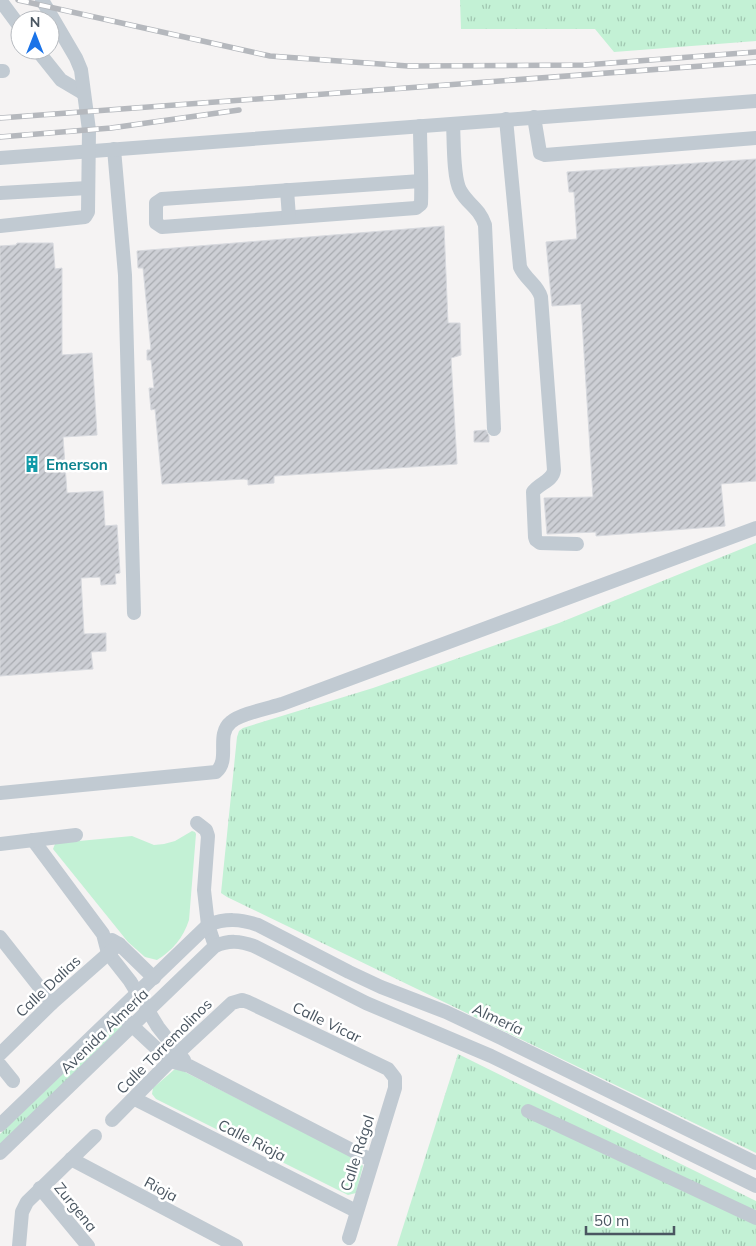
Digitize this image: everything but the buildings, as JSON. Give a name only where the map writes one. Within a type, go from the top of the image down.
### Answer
[{"type":"street","points":[[0,226],[86,217],[88,212],[90,151],[88,121],[79,64],[42,0]]},
{"type":"street","points":[[46,60],[61,80],[83,93]]},
{"type":"street","points":[[0,158],[756,101]]},
{"type":"street","points":[[534,117],[540,153],[545,155],[756,138]]},
{"type":"street","points":[[506,120],[520,267],[522,272],[540,292],[541,297],[554,470],[552,477],[533,492],[536,540],[540,544],[577,544]]},
{"type":"street","points":[[453,124],[457,184],[466,198],[478,210],[485,225],[494,429]]},
{"type":"street","points":[[420,126],[421,181],[421,204],[416,208],[162,226],[157,225],[155,220],[156,203],[162,199],[421,181]]},
{"type":"street","points":[[114,149],[125,275],[134,613]]},
{"type":"street","points":[[0,193],[88,188]]},
{"type":"street","points":[[287,190],[290,217]]},
{"type":"street","points":[[0,793],[216,772],[220,769],[223,760],[226,726],[237,718],[282,704],[756,528]]},
{"type":"street","points":[[197,823],[206,830],[208,836],[204,890],[215,922],[215,946],[235,941],[254,946],[366,1002],[491,1056],[756,1186]]},
{"type":"street","points":[[0,844],[76,835]]},
{"type":"street","points":[[33,840],[103,934],[119,944],[154,978]]},
{"type":"street","name":"Almería","points":[[215,922],[246,921],[258,925],[381,987],[446,1012],[756,1163]]},
{"type":"street","name":"Avenida Almería","points":[[0,1125],[215,922]]},
{"type":"street","points":[[103,934],[108,953],[124,971],[175,1057]]},
{"type":"street","points":[[0,937],[52,1003]]},
{"type":"street","name":"Calle Dalias","points":[[0,1054],[52,1003],[119,944]]},
{"type":"street","name":"Avenida Almería","points":[[0,1153],[215,946]]},
{"type":"street","name":"Calle Torremolinos","points":[[112,1120],[232,1002],[242,1000]]},
{"type":"street","name":"Calle Vicar","points":[[242,1000],[388,1069],[395,1078]]},
{"type":"street","points":[[119,1012],[132,1026],[189,1066],[371,1160]]},
{"type":"street","points":[[491,1056],[501,1038]]},
{"type":"street","points":[[0,1065],[13,1081]]},
{"type":"street","name":"Calle Rágol","points":[[349,1238],[371,1160],[395,1088],[395,1078]]},
{"type":"street","name":"Calle Rioja","points":[[134,1099],[356,1211]]},
{"type":"street","points":[[528,1111],[756,1218]]},
{"type":"street","points":[[688,1152],[698,1134]]},
{"type":"street","points":[[19,1246],[24,1207],[40,1188],[94,1136]]},
{"type":"street","name":"Rioja","points":[[71,1159],[215,1241],[236,1246]]},
{"type":"street","name":"Zurgena","points":[[40,1188],[88,1246]]},
{"type":"green space","points":[[460,0],[756,0],[756,41],[614,52],[595,29],[461,29]]},
{"type":"green space","points":[[756,543],[756,1153],[221,893],[237,737],[239,731],[243,728],[373,688],[559,623]]},
{"type":"green space","points":[[192,831],[196,834],[189,920],[177,943],[157,960],[145,957],[128,942],[53,849],[55,844],[58,843],[132,836],[154,845],[164,844],[175,841]]},
{"type":"green space","points":[[119,1020],[124,1025],[0,1145],[0,1134]]},
{"type":"green space","points":[[458,1054],[756,1201],[756,1246],[397,1246]]},
{"type":"green space","points":[[175,1069],[183,1071],[360,1161],[363,1166],[356,1193],[348,1195],[156,1099],[152,1094],[153,1088]]},
{"type":"railway","points":[[18,0],[270,56],[408,66],[585,65],[756,52]]},
{"type":"railway","points":[[0,118],[756,62]]},
{"type":"railway","points":[[0,137],[111,128],[239,110]]},
{"type":"place","name":"Emerson","points":[[32,464]]}]
